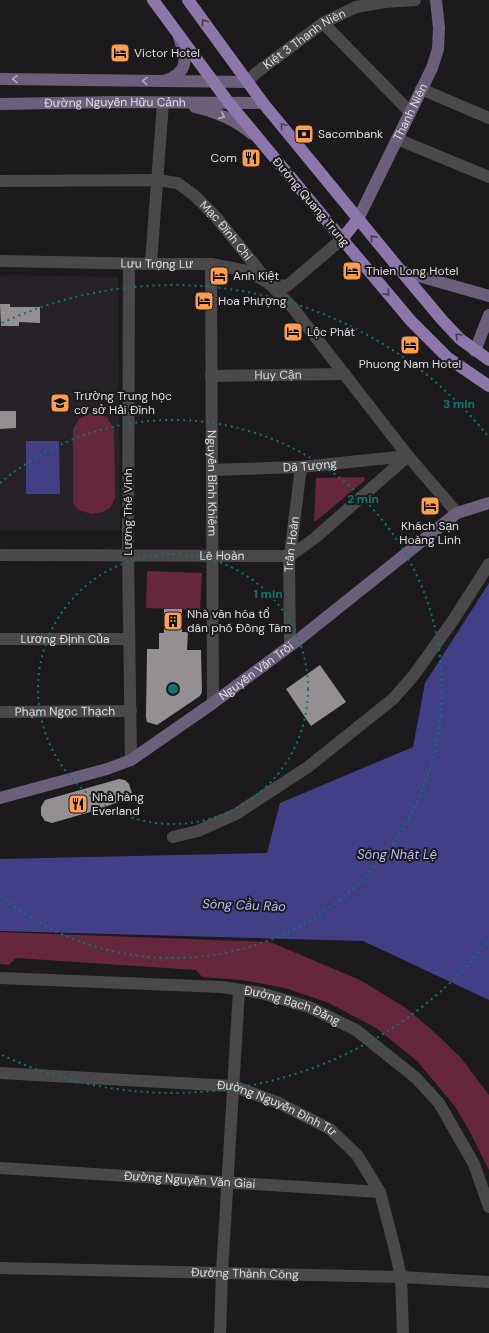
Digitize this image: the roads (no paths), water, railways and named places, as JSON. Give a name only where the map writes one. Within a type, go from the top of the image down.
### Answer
[{"type":"main road","name":"Đường Quang Trung","points":[[153,0],[212,82],[411,321],[448,358],[489,386]]},
{"type":"main road","name":"Đường Quang Trung","points":[[188,0],[247,82],[401,271],[460,339],[489,360]]},
{"type":"main road","points":[[342,239],[358,219]]},
{"type":"street","name":"Kiệt 3 Thanh Niên","points":[[247,82],[256,73],[324,23],[356,7],[385,2],[415,0]]},
{"type":"street","name":"Thanh Niên","points":[[358,219],[432,68],[438,49],[439,28],[436,0]]},
{"type":"street","points":[[324,23],[410,112]]},
{"type":"street","points":[[164,81],[171,79],[180,71],[185,61],[179,35]]},
{"type":"street","name":"Đường Nguyễn Hữu Cảnh","points":[[0,79],[247,82]]},
{"type":"street","points":[[421,89],[489,118]]},
{"type":"street","points":[[151,263],[157,180],[167,103],[187,105],[215,113],[233,121],[256,136]]},
{"type":"street","name":"Đường Nguyễn Hữu Cảnh","points":[[0,104],[264,103]]},
{"type":"street","points":[[397,138],[489,177]]},
{"type":"street","name":"Mạc Đĩnh Chi","points":[[0,181],[157,180],[177,183],[183,187],[195,196],[216,217],[270,284],[293,308],[408,456],[457,513]]},
{"type":"street","name":"Lưu Trọng Lư","points":[[0,261],[211,264],[247,271],[270,284],[287,286],[342,239]]},
{"type":"street","name":"Lương Thế Vinh","points":[[130,264],[128,555],[131,760]]},
{"type":"street","name":"Nguyễn Bỉnh Khiêm","points":[[211,264],[213,703]]},
{"type":"street","points":[[401,271],[489,296]]},
{"type":"street","points":[[475,350],[489,315]]},
{"type":"street","name":"Huy Cận","points":[[212,376],[344,374]]},
{"type":"street","points":[[290,556],[315,538],[408,456]]},
{"type":"street","name":"Dã Tượng","points":[[212,470],[301,467],[408,456]]},
{"type":"street","name":"Trần Hoàn","points":[[290,646],[289,563],[301,467]]},
{"type":"street","name":"Nguyễn Văn Trỗi","points":[[0,798],[107,769],[131,760],[213,703],[290,646],[457,513],[489,503]]},
{"type":"street","name":"Lê Hoàn","points":[[0,555],[290,556]]},
{"type":"street","points":[[173,837],[198,831],[236,814],[308,766],[393,699],[414,675],[454,618],[489,564]]},
{"type":"street","name":"Lương Định Của","points":[[0,639],[130,640]]},
{"type":"street","name":"Phạm Ngọc Thạch","points":[[0,712],[131,711]]},
{"type":"street","name":"Đường Bạch Đằng","points":[[0,978],[222,987],[261,993],[309,1007],[356,1030],[416,1078],[438,1103],[474,1164],[489,1207]]},
{"type":"street","points":[[220,1333],[222,1273],[239,990]]},
{"type":"street","name":"Đường Nguyễn Đình Tư","points":[[0,1073],[233,1086],[280,1103],[330,1129],[357,1155],[380,1192],[401,1277],[403,1333]]},
{"type":"street","name":"Đường Nguyễn Văn Giai","points":[[0,1168],[380,1192]]},
{"type":"street","name":"Đường Thành Công","points":[[0,1268],[401,1277],[489,1282]]},
{"type":"water","points":[[26,441],[59,441],[60,494],[26,494]]},
{"type":"water","name":"Sông Nhật Lệ","points":[[489,583],[489,1000],[363,941],[0,931],[0,859],[267,853],[280,803],[413,747],[425,683]]},
{"type":"place","name":"Victor Hotel","points":[[120,53]]},
{"type":"place","name":"Sacombank","points":[[304,134]]},
{"type":"place","name":"Com","points":[[251,158]]},
{"type":"place","name":"Thien Long Hotel","points":[[352,271]]},
{"type":"place","name":"Anh Kiệt","points":[[219,276]]},
{"type":"place","name":"Hoa Phượng","points":[[204,301]]},
{"type":"place","name":"Lộc Phát","points":[[293,332]]},
{"type":"place","name":"Phuong Nam Hotel","points":[[410,345]]},
{"type":"place","name":"Trường Trung học cơ sở Hải Đình","points":[[60,403]]},
{"type":"place","name":"Khách Sạn Hoàng Linh","points":[[430,506]]},
{"type":"place","name":"Nhà văn hóa tổ dân phố Đồng Tâm","points":[[173,621]]},
{"type":"place","name":"Nhà hàng Everland","points":[[78,804]]},
{"type":"water label","name":"Sông Cầu Rào","points":[[244,905]]}]
